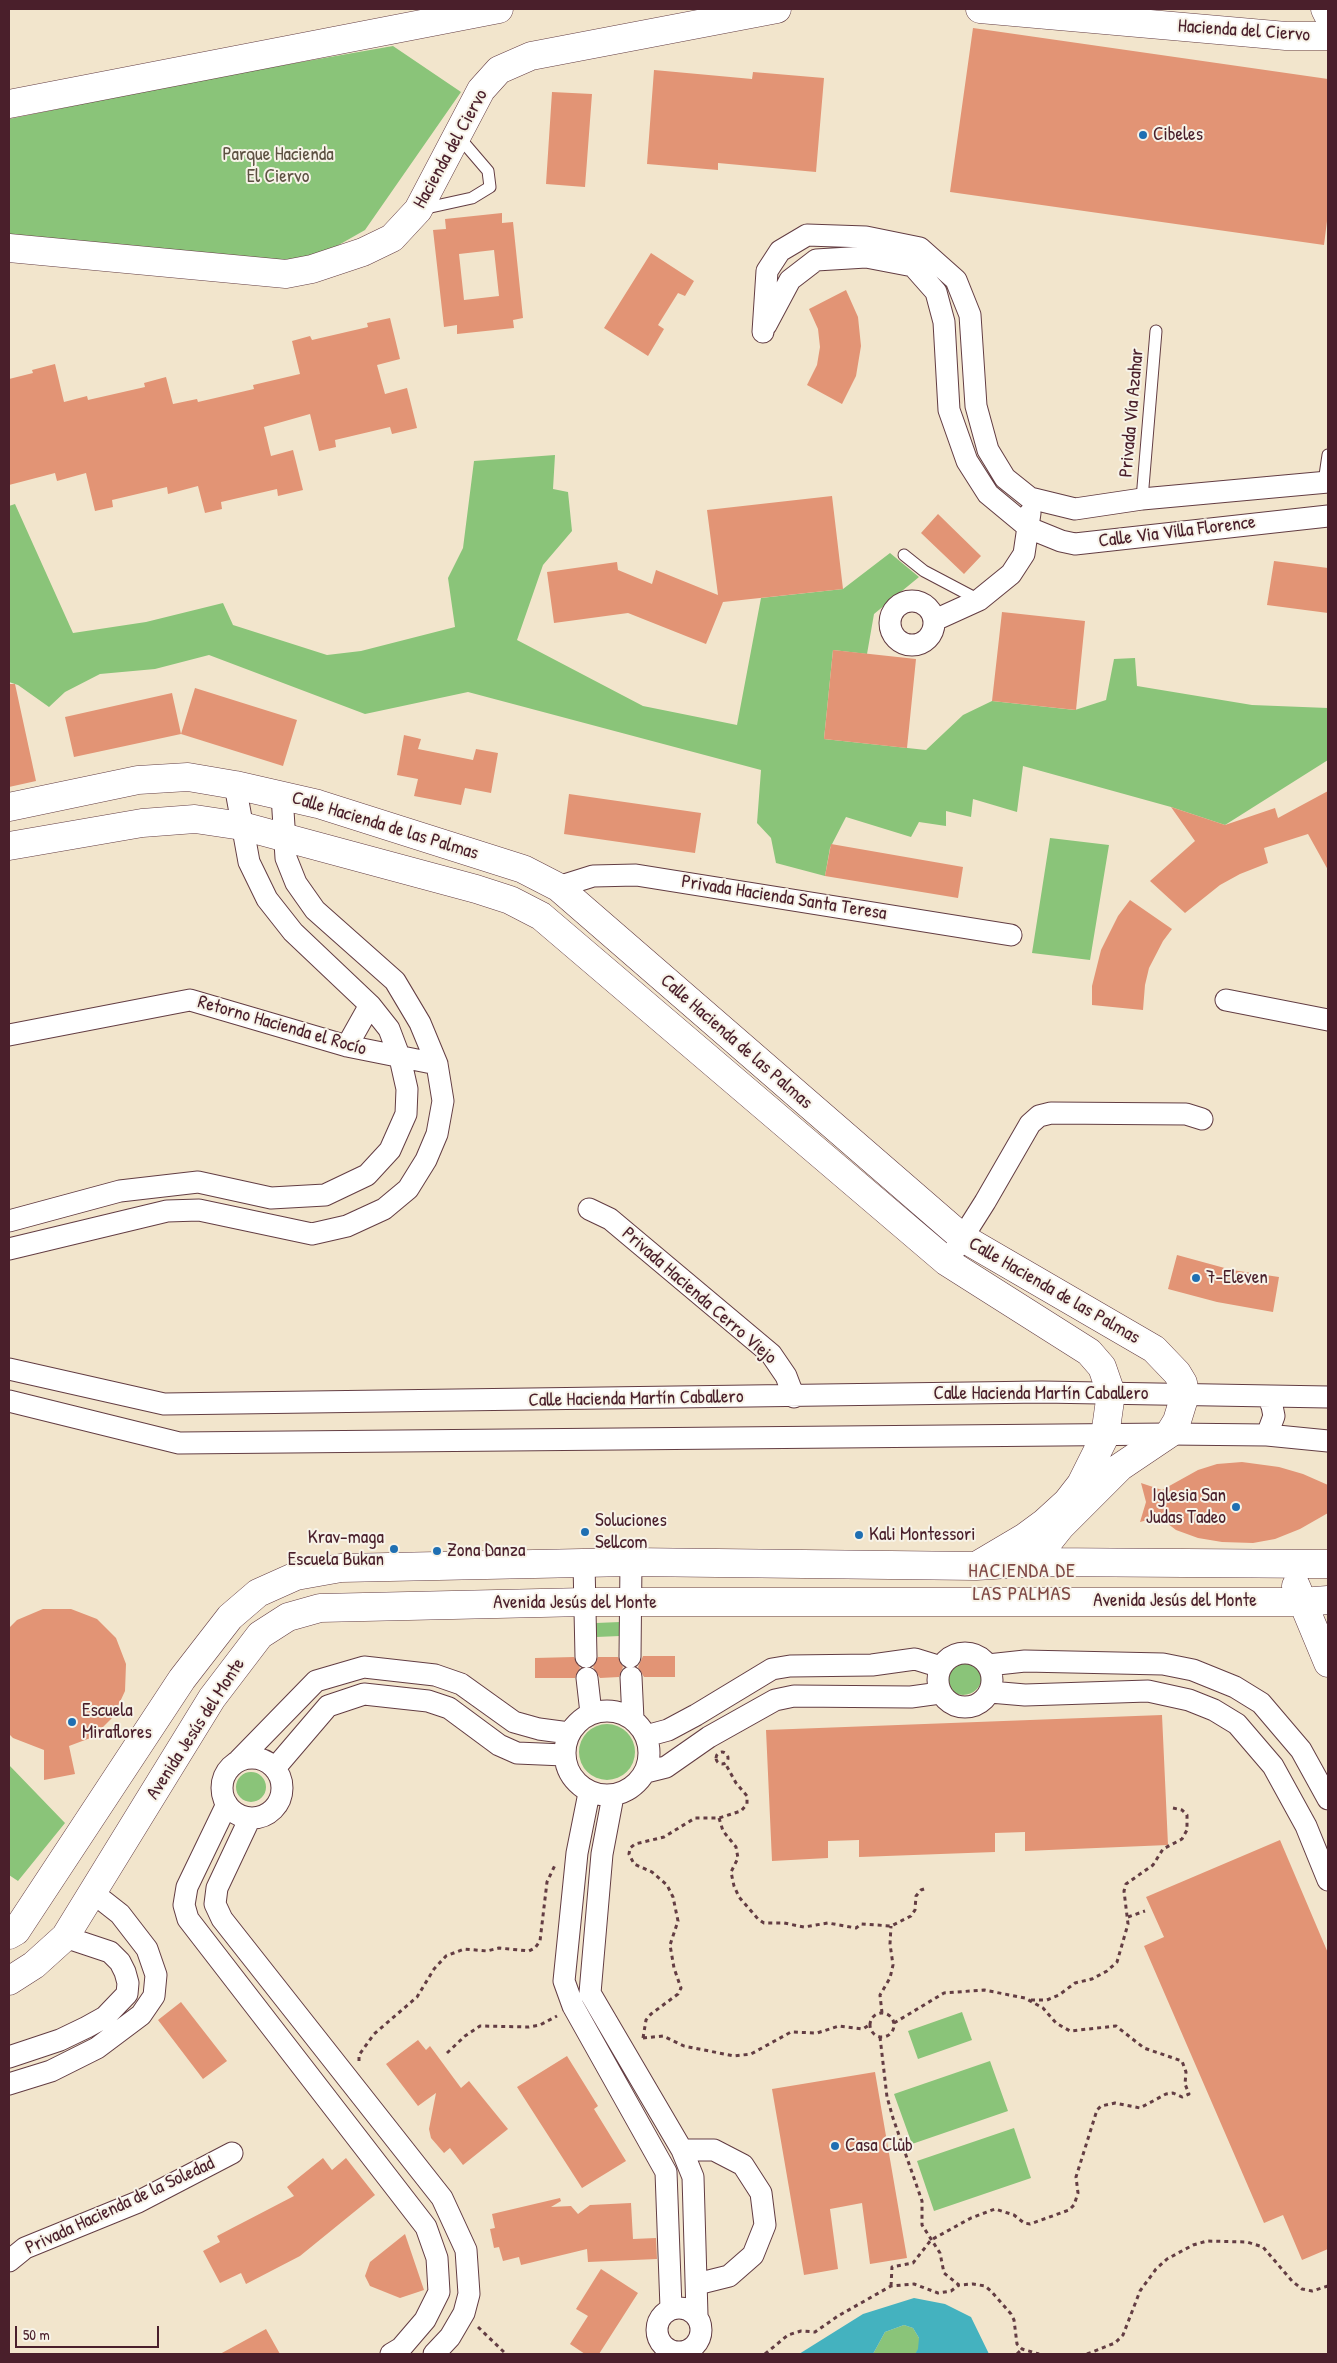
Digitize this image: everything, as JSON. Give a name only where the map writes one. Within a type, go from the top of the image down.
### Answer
[{"type":"main road","points":[[9,104],[499,9]]},
{"type":"main road","name":"Hacienda del Ciervo","points":[[9,248],[286,274],[312,269],[364,252],[392,238],[418,210],[481,90],[499,70],[531,56],[777,9]]},
{"type":"main road","name":"Hacienda del Ciervo","points":[[980,9],[1286,36],[1328,36]]},
{"type":"main road","name":"Hacienda del Ciervo","points":[[1325,9],[1328,15]]},
{"type":"main road","name":"Calle Hacienda de las Palmas","points":[[9,807],[138,780],[188,777],[235,785],[318,804],[523,869],[558,888],[963,1238],[1154,1349],[1177,1373],[1183,1383],[1185,1395]]},
{"type":"main road","name":"Calle Hacienda de las Palmas","points":[[9,846],[142,823],[195,819],[242,826],[476,889],[510,900],[541,916],[947,1262],[1089,1352],[1102,1367],[1111,1393],[1104,1436],[1081,1484],[1067,1502],[1025,1537],[976,1566]]},
{"type":"main road","points":[[696,1049],[717,1025]]},
{"type":"main road","points":[[1041,1562],[1049,1541],[1061,1526],[1120,1468],[1169,1434],[1177,1422],[1185,1395]]},
{"type":"main road","name":"Avenida Jesús del Monte","points":[[9,1935],[16,1931],[182,1679],[230,1617],[258,1593],[296,1576],[341,1568],[631,1562],[976,1566],[1041,1562],[1328,1564]]},
{"type":"main road","points":[[1290,1564],[1301,1602],[1328,1663]]},
{"type":"main road","name":"Avenida Jesús del Monte","points":[[9,1981],[34,1965],[65,1937],[212,1698],[260,1635],[288,1617],[320,1608],[585,1602],[1031,1600],[1301,1602],[1328,1600]]},
{"type":"street","name":"Calle Via Villa Florence","points":[[1326,482],[1142,499],[1075,509],[1030,498],[1005,478],[988,450],[976,406],[970,315],[956,280],[920,248],[866,237],[807,235],[780,251],[767,271],[763,332],[790,280],[816,260],[866,257],[913,266],[936,292],[944,322],[949,410],[967,461],[988,494],[1029,528],[1060,541],[1075,544],[1328,516]]},
{"type":"street","points":[[935,620],[979,600],[1011,574],[1024,554],[1029,528],[1030,498]]},
{"type":"street","points":[[9,1221],[120,1190],[198,1182],[272,1198],[325,1195],[367,1174],[390,1150],[406,1114],[407,1089],[400,1058],[389,1029],[370,1004],[293,932],[267,899],[249,862],[235,785]]},
{"type":"street","points":[[9,1249],[167,1211],[199,1210],[312,1234],[347,1226],[384,1209],[408,1189],[426,1160],[437,1134],[444,1101],[437,1064],[420,1024],[394,981],[315,910],[296,883],[286,858],[282,795]]},
{"type":"street","name":"Privada Hacienda Santa Teresa","points":[[558,888],[593,876],[636,875],[1011,935]]},
{"type":"street","points":[[293,932],[315,910]]},
{"type":"street","points":[[314,950],[333,926]]},
{"type":"street","name":"Retorno Hacienda el Rocío","points":[[9,1035],[190,1000],[348,1046],[437,1064]]},
{"type":"street","points":[[1226,1000],[1328,1020]]},
{"type":"street","points":[[348,1046],[370,1004]]},
{"type":"street","points":[[947,1262],[1030,1124],[1039,1116],[1051,1113],[1186,1114],[1202,1119]]},
{"type":"street","name":"Privada Hacienda Cerro Viejo","points":[[589,1209],[610,1219],[771,1354],[786,1376],[794,1397]]},
{"type":"street","name":"Calle Hacienda Martín Caballero","points":[[9,1369],[164,1404],[794,1397],[1042,1392],[1328,1397]]},
{"type":"street","points":[[1267,1435],[1274,1416],[1268,1397]]},
{"type":"street","name":"Calle Hacienda Martín Caballero","points":[[9,1402],[179,1442],[1169,1434],[1267,1435],[1328,1441]]},
{"type":"street","points":[[631,1562],[633,1719]]},
{"type":"street","points":[[584,1563],[587,1667],[591,1713]]},
{"type":"street","points":[[958,1653],[969,1653],[980,1657],[988,1665],[992,1679],[990,1692],[986,1699],[974,1706],[961,1708],[949,1703],[940,1693],[937,1675],[940,1667],[948,1658],[958,1653]]},
{"type":"street","points":[[646,1736],[668,1730],[682,1723],[772,1669],[790,1666],[872,1665],[915,1659],[940,1667]]},
{"type":"street","points":[[988,1665],[1025,1661],[1153,1664],[1193,1670],[1235,1687],[1261,1703],[1301,1750],[1328,1799]]},
{"type":"street","points":[[239,1760],[252,1757],[264,1760],[275,1768],[282,1784],[279,1802],[267,1814],[250,1818],[241,1816],[226,1804],[222,1788],[226,1771],[316,1681],[364,1668],[435,1675],[461,1684],[514,1722],[539,1729],[569,1733]]},
{"type":"street","points":[[990,1692],[1025,1695],[1148,1691],[1189,1700],[1214,1710],[1237,1724],[1259,1746],[1273,1766],[1306,1826],[1328,1880]]},
{"type":"street","points":[[646,1772],[666,1768],[709,1737],[775,1700],[794,1696],[911,1698],[940,1693]]},
{"type":"street","points":[[275,1768],[328,1706],[364,1694],[428,1701],[448,1708],[499,1745],[517,1753],[564,1755]]},
{"type":"street","points":[[612,1710],[633,1719],[646,1736],[650,1754],[646,1772],[633,1788],[613,1796],[589,1793],[571,1778],[564,1755],[569,1733],[578,1721],[591,1713],[612,1710]]},
{"type":"street","points":[[589,1793],[577,1853],[564,1981],[573,2006],[666,2172],[671,2308]]},
{"type":"street","points":[[613,1796],[602,1854],[590,1993],[682,2150],[693,2177],[697,2315],[702,2328],[698,2342],[688,2351],[674,2352],[662,2344],[657,2331],[660,2318],[671,2308],[685,2308],[697,2315]]},
{"type":"street","points":[[226,1804],[187,1887],[184,1905],[188,1920],[426,2226],[437,2258],[439,2292],[425,2320],[401,2348],[391,2354]]},
{"type":"street","points":[[250,1818],[216,1888],[215,1904],[222,1919],[442,2198],[466,2250],[469,2294],[464,2313],[450,2337],[434,2354]]},
{"type":"street","points":[[9,2084],[51,2071],[97,2048],[141,2015],[154,1996],[156,1975],[147,1949],[120,1914],[92,1892]]},
{"type":"street","points":[[9,2057],[60,2040],[87,2027],[105,2017],[127,1994],[128,1983],[125,1972],[120,1962],[110,1952],[65,1937]]},
{"type":"street","points":[[682,2150],[714,2150],[743,2165],[761,2193],[765,2225],[753,2255],[728,2276],[697,2284]]},
{"type":"street","name":"Privada Hacienda de la Soledad","points":[[9,2261],[26,2248],[138,2202],[232,2153]]},
{"type":"lane","points":[[418,210],[472,198],[490,187],[488,171],[458,135]]},
{"type":"lane","name":"Privada Vía Azahar","points":[[1142,499],[1156,331]]},
{"type":"lane","points":[[1326,482],[1328,455]]},
{"type":"lane","points":[[904,555],[924,571],[979,600]]},
{"type":"path","points":[[725,1763],[736,1783],[747,1796],[747,1804],[741,1811],[719,1818],[695,1818],[664,1837],[635,1844],[630,1848],[629,1854],[634,1864],[652,1872],[667,1886],[673,1897],[678,1921],[670,1945],[674,1968],[682,1988],[678,1994],[651,2014],[646,2020],[643,2038],[663,2036],[684,2046],[734,2056],[751,2054],[791,2032],[817,2033],[839,2026],[863,2029],[869,2026],[872,2018],[882,2013],[890,2016],[894,2023]]},
{"type":"path","points":[[869,2026],[872,2033],[880,2037],[890,2034],[894,2023],[944,1993],[984,1990],[1031,2000],[1047,2000],[1059,1995],[1075,1983],[1092,1979],[1107,1971],[1117,1962],[1121,1953],[1128,1917],[1124,1891],[1126,1884],[1153,1866],[1163,1850],[1182,1839],[1187,1830],[1187,1815],[1182,1810],[1173,1808]]},
{"type":"path","points":[[719,1818],[723,1832],[736,1847],[738,1858],[732,1872],[734,1886],[739,1897],[758,1919],[764,1923],[784,1923],[804,1927],[828,1923],[856,1928],[861,1924],[891,1926],[911,1916],[915,1910],[916,1896],[920,1890],[927,1888]]},
{"type":"path","points":[[348,2078],[363,2072],[359,2055],[366,2045],[374,2034],[417,1998],[434,1969],[446,1956],[464,1949],[487,1951],[499,1948],[529,1951],[535,1948],[540,1941],[547,1882],[552,1869],[568,1853],[577,1853]]},
{"type":"path","points":[[602,1854],[629,1854]]},
{"type":"path","points":[[1128,1917],[1145,1911]]},
{"type":"path","points":[[882,2013],[880,1995],[890,1978],[893,1965],[890,1944],[891,1926]]},
{"type":"path","points":[[891,2286],[892,2266],[913,2263],[931,2240],[972,2218],[995,2209],[1014,2215],[1024,2223],[1030,2224],[1069,2210],[1074,2206],[1077,2199],[1076,2177],[1096,2110],[1107,2103],[1140,2108],[1166,2094],[1173,2093],[1182,2097],[1188,2094],[1184,2084],[1186,2072],[1182,2061],[1144,2048],[1116,2026],[1070,2031],[1063,2028],[1043,2008],[1031,2000]]},
{"type":"path","points":[[447,2053],[464,2036],[480,2026],[514,2027],[540,2025],[573,2006]]},
{"type":"path","points":[[880,2037],[887,2097],[922,2201],[922,2225],[940,2253],[944,2273],[959,2285]]},
{"type":"path","points":[[1087,2354],[1115,2343],[1123,2335],[1140,2291],[1156,2269],[1167,2259],[1200,2243],[1216,2241],[1247,2242],[1263,2247],[1292,2282],[1302,2289],[1312,2291],[1328,2286]]},
{"type":"path","points":[[765,2354],[788,2334],[816,2332],[838,2316],[891,2286],[914,2284],[938,2293],[951,2291],[959,2285],[973,2284],[985,2286],[992,2291],[1011,2314],[1014,2320],[1017,2344],[1022,2349],[1039,2354]]},
{"type":"path","points":[[464,2313],[506,2354]]},
{"type":"path","points":[[1017,2354],[1022,2349]]},
{"type":"green space","name":"Parque Hacienda El Ciervo","points":[[393,46],[461,92],[365,230],[300,267],[9,236],[9,119],[204,79]]},
{"type":"green space","points":[[555,455],[553,489],[568,492],[572,531],[543,565],[517,640],[643,706],[737,725],[761,598],[843,589],[890,553],[919,577],[874,614],[867,654],[833,650],[824,739],[926,750],[963,715],[992,701],[1075,710],[1106,700],[1114,659],[1135,658],[1137,686],[1252,705],[1328,708],[1328,760],[1225,825],[1171,807],[1023,766],[1017,812],[973,799],[971,817],[946,811],[946,826],[919,822],[911,837],[846,817],[830,848],[825,876],[776,863],[771,838],[757,823],[761,770],[468,692],[365,714],[209,655],[155,669],[100,674],[65,692],[49,707],[18,685],[9,682],[9,506],[15,504],[73,633],[146,622],[223,603],[233,625],[327,655],[361,651],[455,627],[448,578],[463,548],[474,461]]},
{"type":"green space","points":[[1050,838],[1109,845],[1090,960],[1032,953]]},
{"type":"green space","points":[[620,1622],[620,1636],[596,1637],[596,1623]]},
{"type":"green space","points":[[963,1657],[977,1662],[982,1676],[977,1690],[963,1695],[949,1690],[944,1676],[949,1662]]},
{"type":"green space","points":[[601,1724],[613,1724],[623,1728],[631,1736],[635,1752],[631,1768],[623,1776],[613,1780],[601,1780],[591,1776],[583,1768],[579,1758],[579,1746],[583,1736],[591,1728]]},
{"type":"green space","points":[[9,1765],[65,1823],[18,1881],[9,1875]]},
{"type":"green space","points":[[251,1772],[262,1776],[266,1787],[262,1798],[251,1802],[240,1798],[236,1787],[240,1776]]},
{"type":"green space","points":[[962,2012],[972,2040],[918,2059],[908,2031]]},
{"type":"green space","points":[[990,2061],[1008,2111],[912,2144],[894,2094]]},
{"type":"green space","points":[[1014,2128],[1031,2178],[934,2211],[917,2161]]},
{"type":"green space","points":[[904,2325],[913,2328],[919,2338],[919,2349],[915,2354],[873,2354],[885,2332]]},
{"type":"water","points":[[914,2298],[945,2304],[971,2317],[989,2354],[915,2354],[918,2349],[919,2338],[913,2328],[904,2325],[885,2332],[873,2354],[799,2354],[863,2314]]},
{"type":"building","name":"Cibeles","points":[[973,28],[1328,79],[1328,213],[1324,245],[950,192]]},
{"type":"building","points":[[654,70],[752,79],[753,72],[824,78],[816,172],[718,163],[718,170],[647,164]]},
{"type":"building","points":[[552,92],[592,94],[585,187],[546,184]]},
{"type":"building","points":[[502,213],[502,223],[513,222],[523,318],[513,320],[514,328],[457,334],[457,325],[444,327],[433,230],[446,229],[445,219]],"holes":[[[494,250],[499,296],[464,300],[459,254]]]},
{"type":"building","points":[[651,253],[694,281],[685,296],[678,293],[658,325],[664,329],[648,356],[604,328]]},
{"type":"building","points":[[846,290],[858,317],[861,346],[856,376],[842,404],[807,385],[817,365],[820,347],[818,329],[809,309]]},
{"type":"building","points":[[390,318],[400,359],[377,365],[385,394],[407,388],[417,428],[392,434],[390,427],[335,440],[336,447],[319,451],[310,414],[264,427],[271,456],[293,450],[303,490],[278,496],[277,489],[221,502],[222,509],[205,513],[198,486],[168,494],[167,487],[112,500],[113,507],[95,511],[86,473],[57,481],[55,473],[9,485],[9,379],[33,373],[32,370],[55,364],[64,402],[87,396],[88,400],[145,387],[144,383],[166,377],[173,404],[197,399],[198,402],[254,389],[253,385],[300,374],[292,341],[310,336],[312,340],[368,327],[367,323]]},
{"type":"building","points":[[832,496],[843,589],[723,602],[706,644],[628,613],[554,623],[547,572],[617,562],[618,570],[652,584],[656,570],[718,595],[707,510]]},
{"type":"building","points":[[938,514],[981,556],[964,574],[921,533]]},
{"type":"building","points":[[1274,561],[1328,568],[1328,613],[1267,605]]},
{"type":"building","points":[[1002,612],[1085,621],[1076,710],[992,701]]},
{"type":"building","points":[[833,650],[916,659],[907,748],[824,739]]},
{"type":"building","points":[[9,684],[15,684],[36,781],[9,787]]},
{"type":"building","points":[[195,688],[297,720],[283,766],[181,734]]},
{"type":"building","points":[[172,693],[181,734],[74,757],[65,717]]},
{"type":"building","points":[[404,735],[421,739],[418,749],[473,760],[476,749],[498,753],[491,793],[465,788],[461,805],[414,796],[418,779],[397,775]]},
{"type":"building","points":[[1328,791],[1328,870],[1308,834],[1264,848],[1268,863],[1240,874],[1220,885],[1185,913],[1150,881],[1195,841],[1171,807],[1225,825],[1275,808],[1278,818]]},
{"type":"building","points":[[569,794],[701,813],[695,853],[564,834]]},
{"type":"building","points":[[831,844],[963,867],[958,898],[825,876]]},
{"type":"building","points":[[1130,900],[1172,929],[1163,941],[1149,968],[1145,985],[1143,1010],[1092,1005],[1092,986],[1101,950],[1118,916]]},
{"type":"building","points":[[1177,1255],[1232,1270],[1279,1277],[1273,1312],[1217,1302],[1168,1289]]},
{"type":"building","name":"Iglesia San Judas Tadeo","points":[[1242,1462],[1279,1467],[1303,1474],[1328,1485],[1328,1513],[1300,1529],[1275,1539],[1253,1543],[1222,1542],[1198,1538],[1176,1530],[1159,1517],[1140,1522],[1146,1502],[1141,1483],[1162,1490],[1198,1470],[1217,1464]]},
{"type":"building","points":[[43,1609],[71,1609],[97,1619],[116,1638],[126,1664],[125,1691],[113,1717],[93,1737],[69,1746],[75,1774],[44,1780],[44,1750],[13,1738],[9,1734],[9,1628],[17,1620]]},
{"type":"building","points":[[643,1656],[675,1656],[675,1677],[644,1677],[638,1667]]},
{"type":"building","points":[[574,1657],[580,1668],[575,1678],[535,1678],[535,1658]]},
{"type":"building","points":[[598,1657],[618,1657],[623,1667],[619,1677],[600,1678],[593,1667]]},
{"type":"building","points":[[1162,1715],[1168,1845],[1025,1851],[1025,1832],[995,1833],[995,1852],[859,1857],[859,1840],[828,1841],[828,1858],[772,1861],[766,1730]]},
{"type":"building","points":[[1280,1840],[1328,1953],[1328,2249],[1302,2260],[1283,2215],[1264,2223],[1144,1946],[1164,1937],[1146,1897]]},
{"type":"building","points":[[181,2002],[227,2061],[203,2079],[158,2020]]},
{"type":"building","points":[[418,2040],[426,2050],[430,2046],[461,2088],[469,2081],[508,2129],[463,2165],[450,2148],[444,2153],[431,2138],[429,2129],[436,2093],[418,2106],[386,2064]]},
{"type":"building","points":[[567,2056],[598,2106],[594,2109],[626,2161],[582,2188],[517,2087]]},
{"type":"building","name":"Casa Club","points":[[875,2072],[907,2258],[870,2264],[862,2203],[830,2209],[838,2269],[804,2275],[772,2089]]},
{"type":"building","points":[[323,2158],[332,2170],[346,2158],[375,2195],[300,2256],[246,2284],[241,2273],[220,2283],[203,2251],[220,2242],[217,2236],[294,2196],[287,2187]]},
{"type":"building","points":[[560,2198],[561,2201],[551,2207],[571,2206],[578,2214],[590,2205],[631,2203],[633,2239],[656,2238],[657,2259],[588,2262],[587,2249],[521,2265],[519,2257],[503,2261],[499,2247],[494,2248],[490,2229],[495,2228],[492,2214]]},
{"type":"building","points":[[405,2234],[424,2290],[400,2298],[370,2286],[365,2276],[370,2262]]},
{"type":"building","points":[[601,2269],[638,2293],[599,2354],[585,2354],[570,2344],[588,2316],[576,2309]]},
{"type":"building","points":[[266,2329],[280,2354],[220,2354]]},
{"type":"place","name":"Cibeles","points":[[1143,135]]},
{"type":"place","name":"7-Eleven","points":[[1196,1278]]},
{"type":"place","name":"Iglesia San Judas Tadeo","points":[[1236,1507]]},
{"type":"place","name":"Soluciones Sellcom","points":[[585,1532]]},
{"type":"place","name":"Kali Montessori","points":[[859,1535]]},
{"type":"place","name":"Krav-maga Escuela Bukan","points":[[394,1549]]},
{"type":"place","name":"Zona Danza","points":[[437,1551]]},
{"type":"place","name":"Escuela Miraflores","points":[[72,1722]]},
{"type":"place","name":"Casa Club","points":[[835,2146]]},
{"type":"district","name":"HACIENDA DE LAS PALMAS","points":[[1022,1584]]}]
